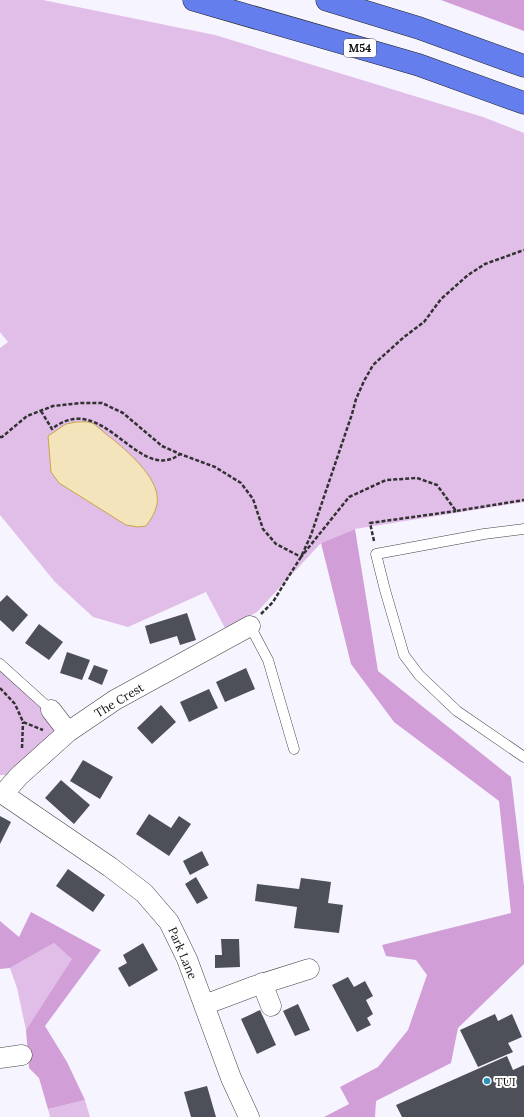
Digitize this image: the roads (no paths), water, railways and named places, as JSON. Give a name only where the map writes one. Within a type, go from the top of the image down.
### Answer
[{"type":"highway","name":"M54","points":[[194,0],[419,65],[524,103]]},
{"type":"highway","points":[[327,0],[419,28],[524,66]]},
{"type":"street","name":"The Crest","points":[[2,793],[68,732],[115,700],[250,626]]},
{"type":"street","points":[[51,710],[68,732]]},
{"type":"street","name":"Park Lane","points":[[2,793],[110,867],[144,893],[169,922],[187,959],[231,1078],[249,1117]]},
{"type":"street","points":[[204,1005],[262,984],[310,969]]},
{"type":"street","points":[[262,984],[272,1006]]},
{"type":"street","points":[[0,1058],[22,1055]]},
{"type":"lane","points":[[524,529],[484,534],[376,554],[404,654],[419,675],[457,711],[524,757]]},
{"type":"lane","points":[[250,626],[268,660],[294,749]]},
{"type":"lane","points":[[0,664],[51,710]]},
{"type":"place","name":"TUI","points":[[487,1081]]}]
